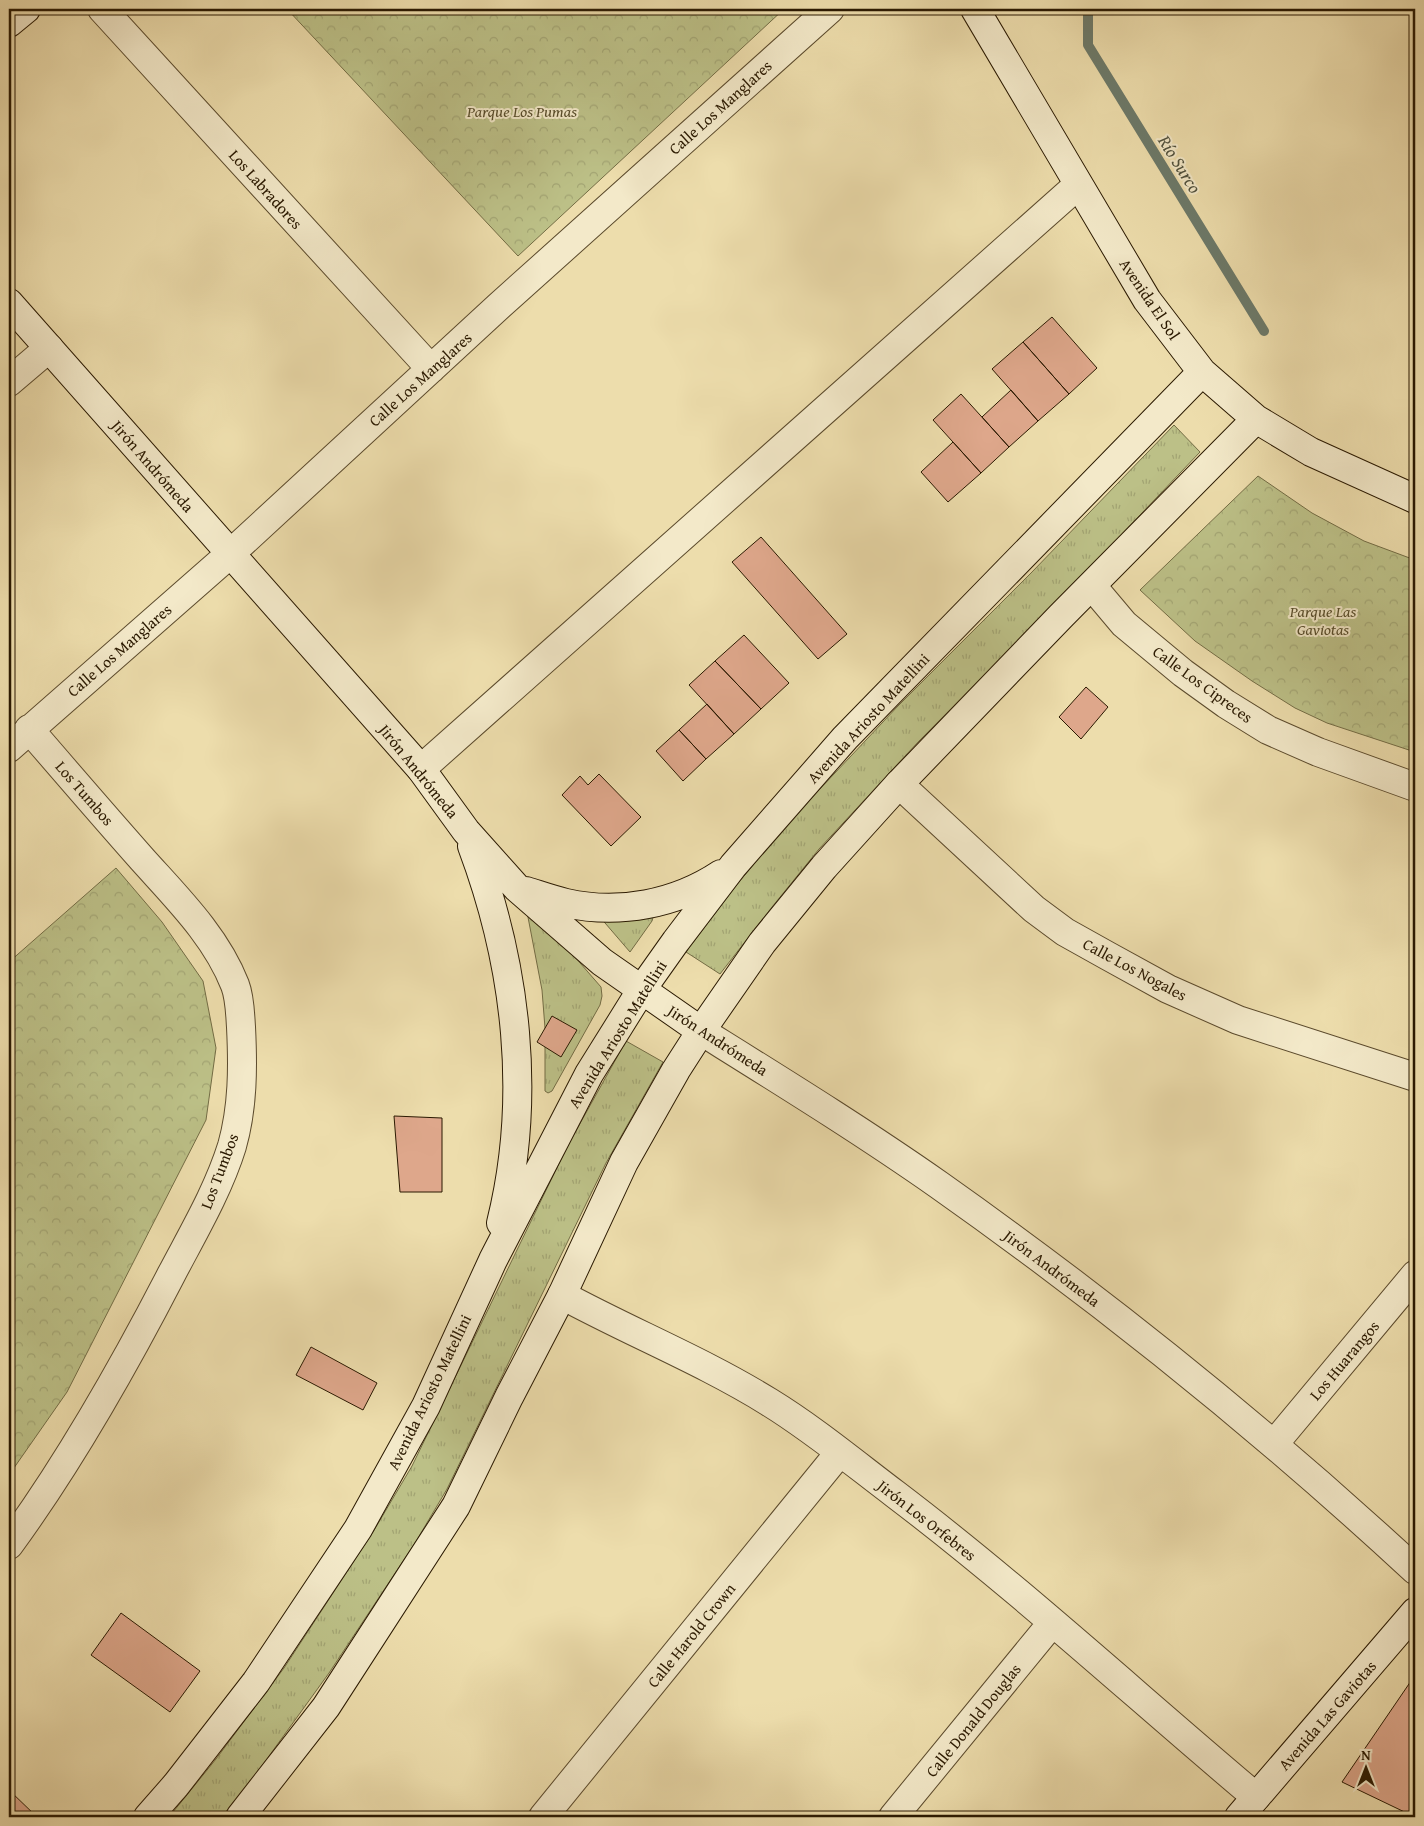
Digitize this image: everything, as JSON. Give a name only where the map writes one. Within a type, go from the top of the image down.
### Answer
[{"type":"street","points":[[9,23],[26,9]]},
{"type":"street","name":"Los Labradores","points":[[102,9],[430,369]]},
{"type":"street","name":"Calle Los Manglares","points":[[9,748],[230,554],[430,369],[830,9]]},
{"type":"street","name":"Avenida El Sol","points":[[975,9],[1147,300],[1202,372],[1256,419],[1311,452],[1415,499]]},
{"type":"street","points":[[421,769],[1078,185]]},
{"type":"street","name":"Jirón Andrómeda","points":[[9,303],[421,769],[466,830],[516,888],[602,962],[701,1031],[820,1105],[946,1190],[1053,1267],[1165,1354],[1274,1444],[1356,1515],[1415,1570]]},
{"type":"street","points":[[9,382],[49,348]]},
{"type":"street","name":"Avenida Ariosto Matellini","points":[[148,1817],[176,1785],[256,1682],[358,1529],[426,1406],[493,1260],[589,1074],[642,989],[676,941],[733,866],[845,738],[1202,372]]},
{"type":"street","points":[[240,1817],[326,1707],[456,1506],[509,1397],[562,1295],[624,1162],[676,1070],[762,943],[824,867],[899,784],[1061,616],[1256,419]]},
{"type":"street","name":"Calle Los Cipreces","points":[[1092,586],[1124,624],[1183,674],[1226,704],[1268,730],[1310,748],[1415,787]]},
{"type":"street","name":"Los Tumbos","points":[[9,1545],[41,1501],[78,1444],[161,1296],[206,1209],[221,1178],[232,1145],[242,1089],[240,1008],[235,986],[223,962],[194,918],[29,729]]},
{"type":"street","name":"Calle Los Nogales","points":[[899,784],[1034,909],[1065,932],[1168,989],[1238,1020],[1415,1076]]},
{"type":"street","points":[[466,830],[486,882],[500,934],[510,988],[516,1043],[518,1098],[514,1152],[506,1206],[493,1260]]},
{"type":"street","points":[[516,888],[566,903],[591,907],[617,908],[642,906],[690,892],[733,866]]},
{"type":"street","name":"Los Huarangos","points":[[1274,1444],[1415,1276]]},
{"type":"street","name":"Jirón Los Orfebres","points":[[562,1295],[602,1317],[687,1357],[769,1402],[840,1452],[948,1535],[1052,1623],[1248,1807]]},
{"type":"street","name":"Calle Harold Crown","points":[[543,1817],[840,1452]]},
{"type":"street","name":"Calle Donald Douglas","points":[[893,1817],[1052,1623]]},
{"type":"street","name":"Avenida Las Gaviotas","points":[[1248,1807],[1410,1628]]},
{"type":"green space","name":"Parque Los Pumas","points":[[287,9],[784,9],[518,256]]},
{"type":"green space","points":[[1174,425],[1200,452],[1062,597],[919,741],[819,849],[720,974],[686,952],[735,887],[787,824],[898,706],[1032,572]]},
{"type":"green space","name":"Parque Las Gaviotas","points":[[1258,476],[1312,513],[1364,541],[1415,560],[1415,752],[1327,723],[1295,708],[1252,681],[1195,641],[1140,590]]},
{"type":"green space","points":[[116,868],[162,922],[203,981],[216,1048],[206,1120],[67,1392],[9,1475],[9,962]]},
{"type":"green space","points":[[533,909],[601,987],[602,996],[600,1005],[552,1091],[548,1093],[545,1091],[545,1028],[542,990],[527,912]]},
{"type":"green space","points":[[593,909],[654,914],[652,921],[630,952]]},
{"type":"green space","points":[[626,1041],[663,1062],[606,1163],[447,1489],[415,1543],[329,1673],[256,1774],[222,1817],[169,1817],[216,1759],[284,1668],[373,1532],[412,1466],[568,1145]]},
{"type":"building","points":[[1052,317],[1097,368],[1069,394],[1023,342]]},
{"type":"building","points":[[1023,342],[1069,394],[1038,421],[992,369]]},
{"type":"building","points":[[1011,390],[1038,421],[1009,447],[982,417]]},
{"type":"building","points":[[961,394],[1009,447],[981,473],[933,420]]},
{"type":"building","points":[[953,442],[981,473],[948,502],[921,472]]},
{"type":"building","points":[[761,537],[847,634],[818,659],[732,562]]},
{"type":"building","points":[[744,635],[789,683],[761,709],[715,661]]},
{"type":"building","points":[[715,661],[761,709],[734,734],[689,685]]},
{"type":"building","points":[[1086,687],[1108,707],[1081,739],[1059,717]]},
{"type":"building","points":[[707,704],[734,734],[706,759],[679,730]]},
{"type":"building","points":[[679,730],[706,759],[683,781],[656,751]]},
{"type":"building","points":[[599,774],[641,817],[611,846],[562,795],[580,776],[588,785]]},
{"type":"building","points":[[552,1016],[577,1030],[561,1057],[537,1042]]},
{"type":"building","points":[[394,1116],[442,1118],[442,1192],[400,1192]]},
{"type":"building","points":[[311,1347],[377,1383],[363,1410],[296,1375]]},
{"type":"building","points":[[121,1613],[200,1671],[170,1712],[91,1655]]},
{"type":"building","points":[[1411,1681],[1415,1684],[1415,1817],[1342,1782]]},
{"type":"building","points":[[9,1790],[37,1817],[9,1817]]},
{"type":"waterway","name":"Río Surco","points":[[1088,9],[1088,45],[1264,331]]}]
